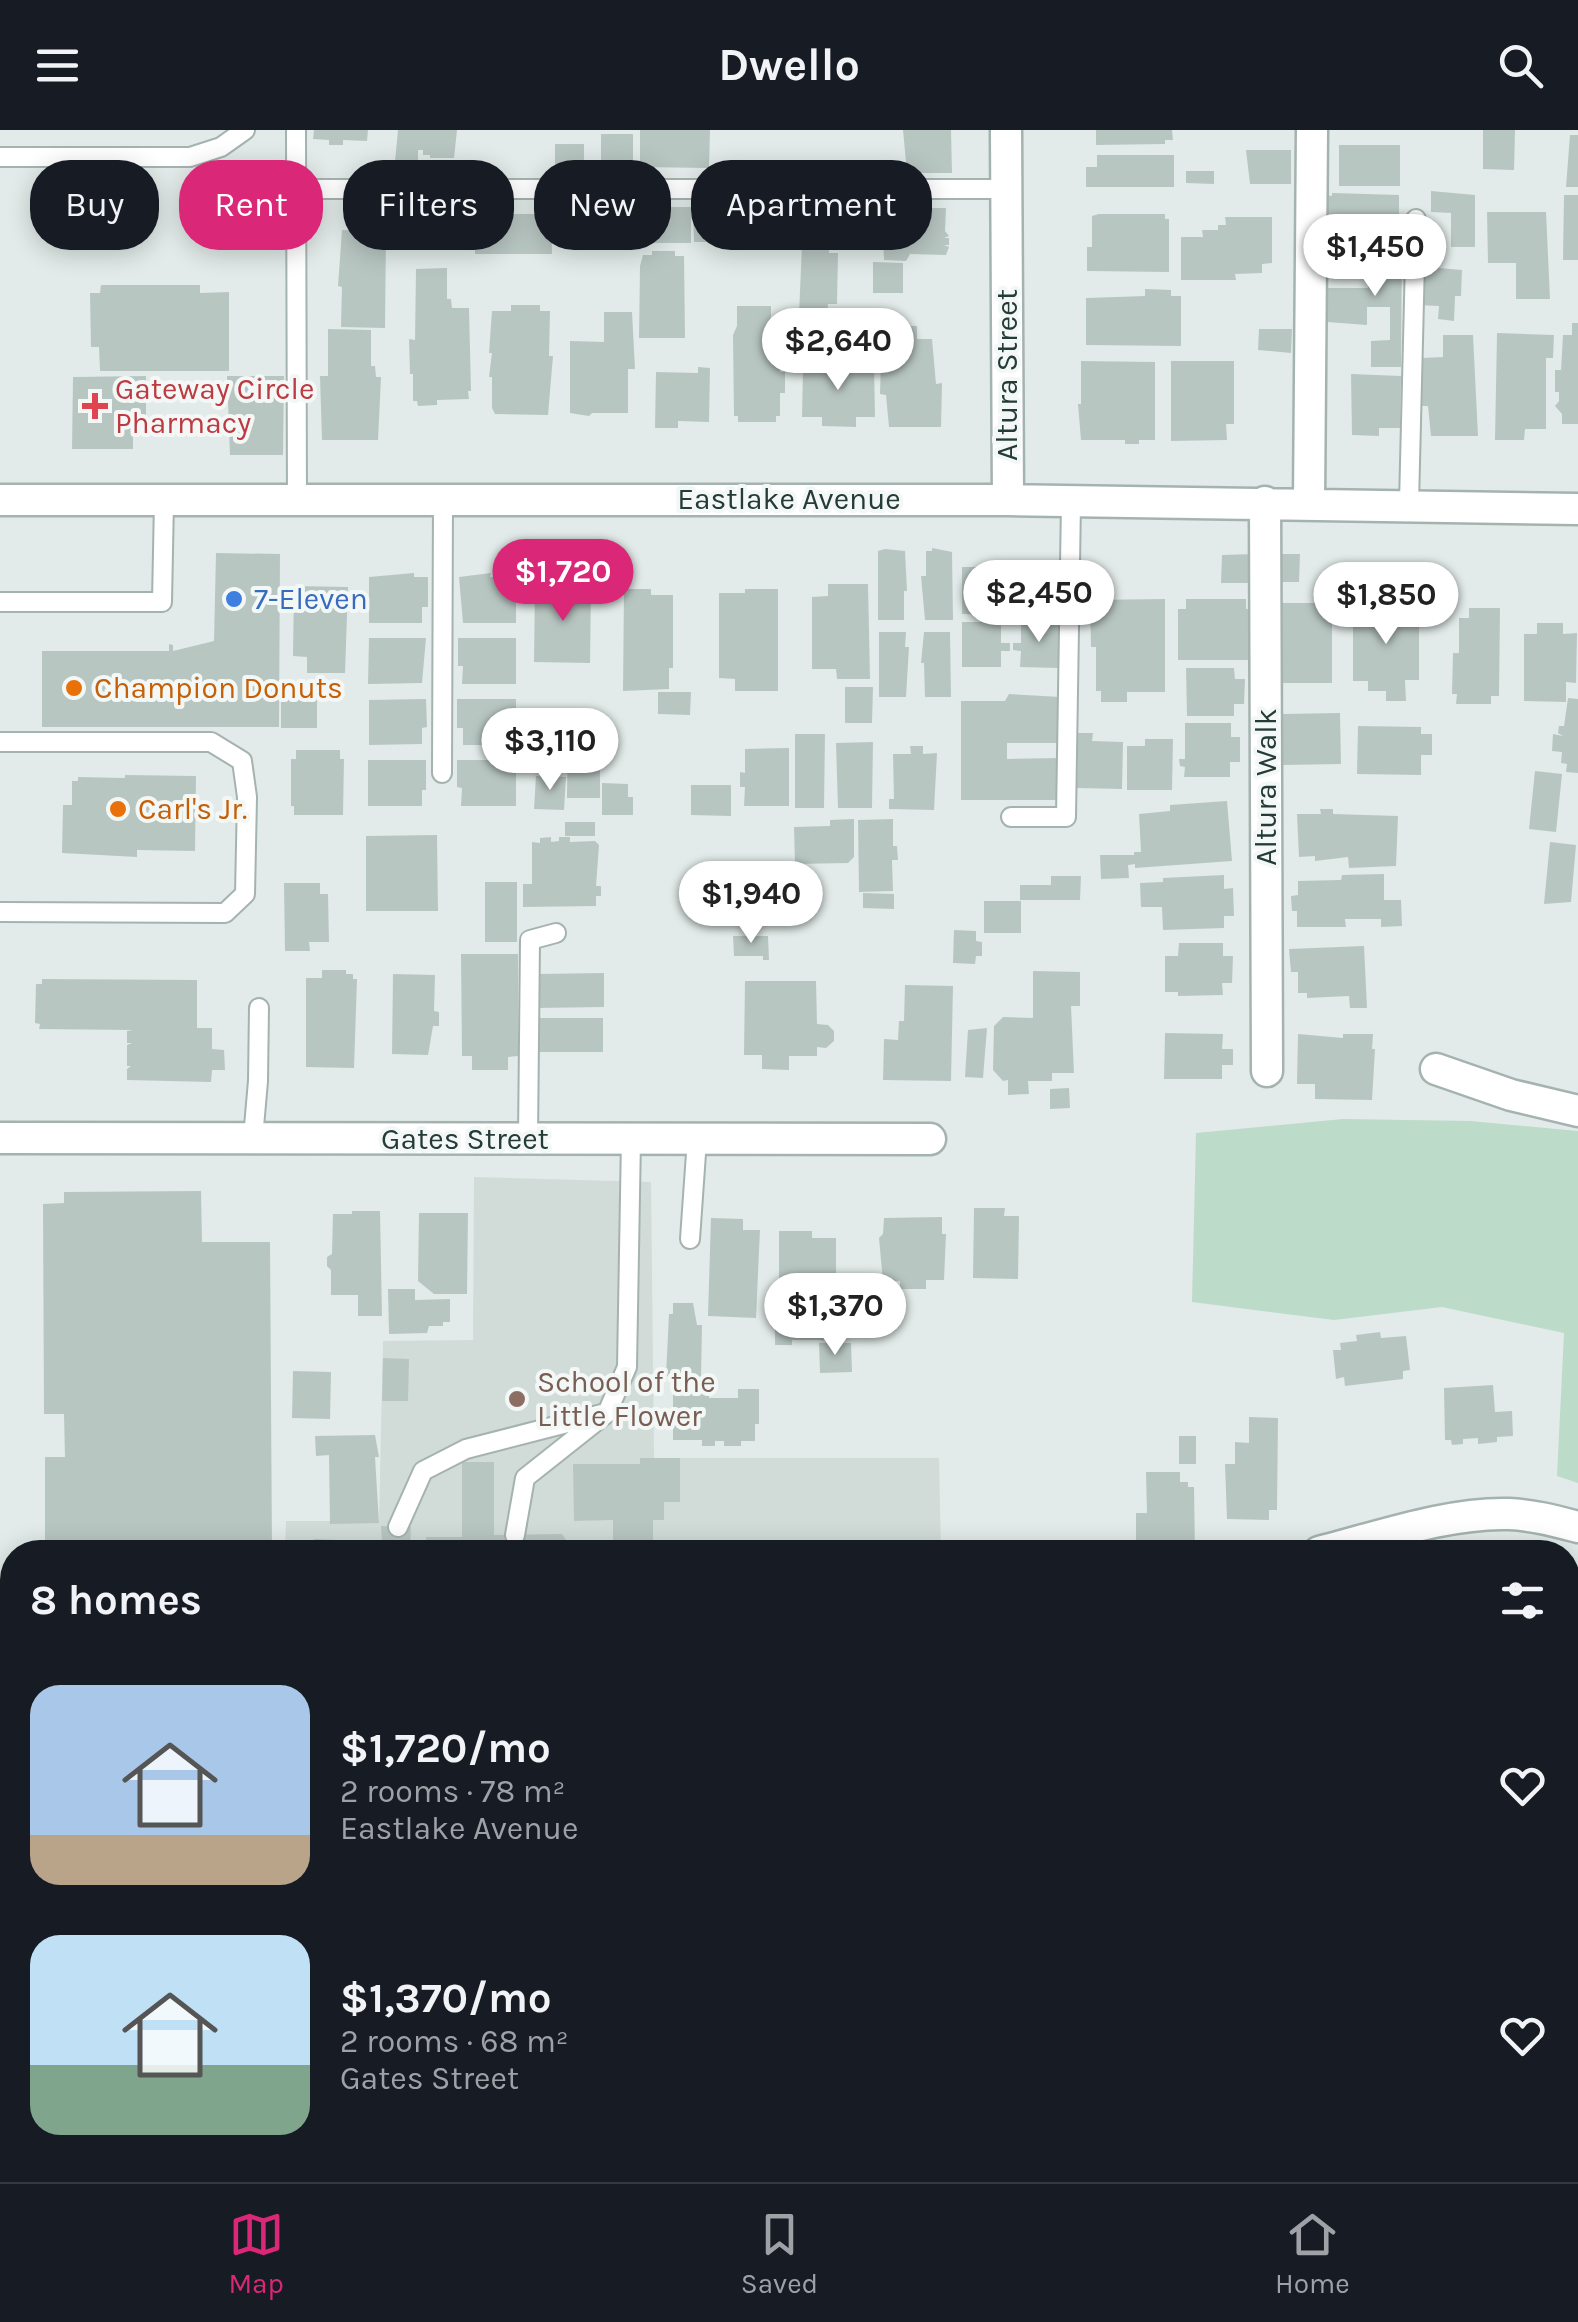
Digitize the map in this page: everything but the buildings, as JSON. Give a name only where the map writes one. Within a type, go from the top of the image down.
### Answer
[{"type":"street","name":"Altura Street","points":[[1006,130],[1008,500]]},
{"type":"street","points":[[1309,503],[1312,130]]},
{"type":"street","name":"Eastlake Avenue","points":[[0,500],[1008,500],[1578,509]]},
{"type":"street","name":"Altura Walk","points":[[1265,502],[1267,1071]]},
{"type":"street","points":[[1436,1070],[1578,1111]]},
{"type":"street","name":"Gates Street","points":[[0,1138],[930,1138]]},
{"type":"street","points":[[1370,1540],[1467,1517],[1508,1514],[1578,1527]]},
{"type":"lane","points":[[0,157],[190,157],[221,147],[245,130]]},
{"type":"lane","points":[[295,160],[296,130]]},
{"type":"lane","points":[[323,189],[1006,190]]},
{"type":"lane","points":[[1409,504],[1416,220]]},
{"type":"lane","points":[[295,250],[297,500]]},
{"type":"lane","points":[[442,498],[442,772]]},
{"type":"lane","points":[[0,602],[162,602],[164,501]]},
{"type":"lane","points":[[1011,817],[1066,817],[1071,502]]},
{"type":"lane","points":[[0,742],[211,742],[242,761],[248,797],[244,894],[225,913],[0,912]]},
{"type":"lane","points":[[528,1139],[530,940],[556,932]]},
{"type":"lane","points":[[253,1138],[259,1008]]},
{"type":"lane","points":[[516,1540],[525,1478],[607,1413],[627,1368],[631,1138]]},
{"type":"lane","points":[[690,1239],[697,1139]]},
{"type":"lane","points":[[398,1527],[423,1471],[466,1450],[607,1413]]},
{"type":"shaded area","name":"School of the Little Flower","points":[[474,1177],[651,1182],[654,1458],[939,1458],[941,1540],[285,1540],[286,1521],[379,1521],[383,1341],[473,1340]]},
{"type":"green space","points":[[1343,1119],[1470,1121],[1578,1131],[1578,1483],[1557,1476],[1564,1333],[1442,1307],[1334,1320],[1192,1302],[1196,1133]]},
{"type":"place","name":"Gateway Circle Pharmacy","points":[[95,406]]},
{"type":"place","name":"7-Eleven","points":[[234,599]]},
{"type":"place","name":"Champion Donuts","points":[[74,688]]},
{"type":"place","name":"Carl's Jr.","points":[[118,809]]},
{"type":"place","name":"School of the Little Flower","points":[[517,1399]]}]
